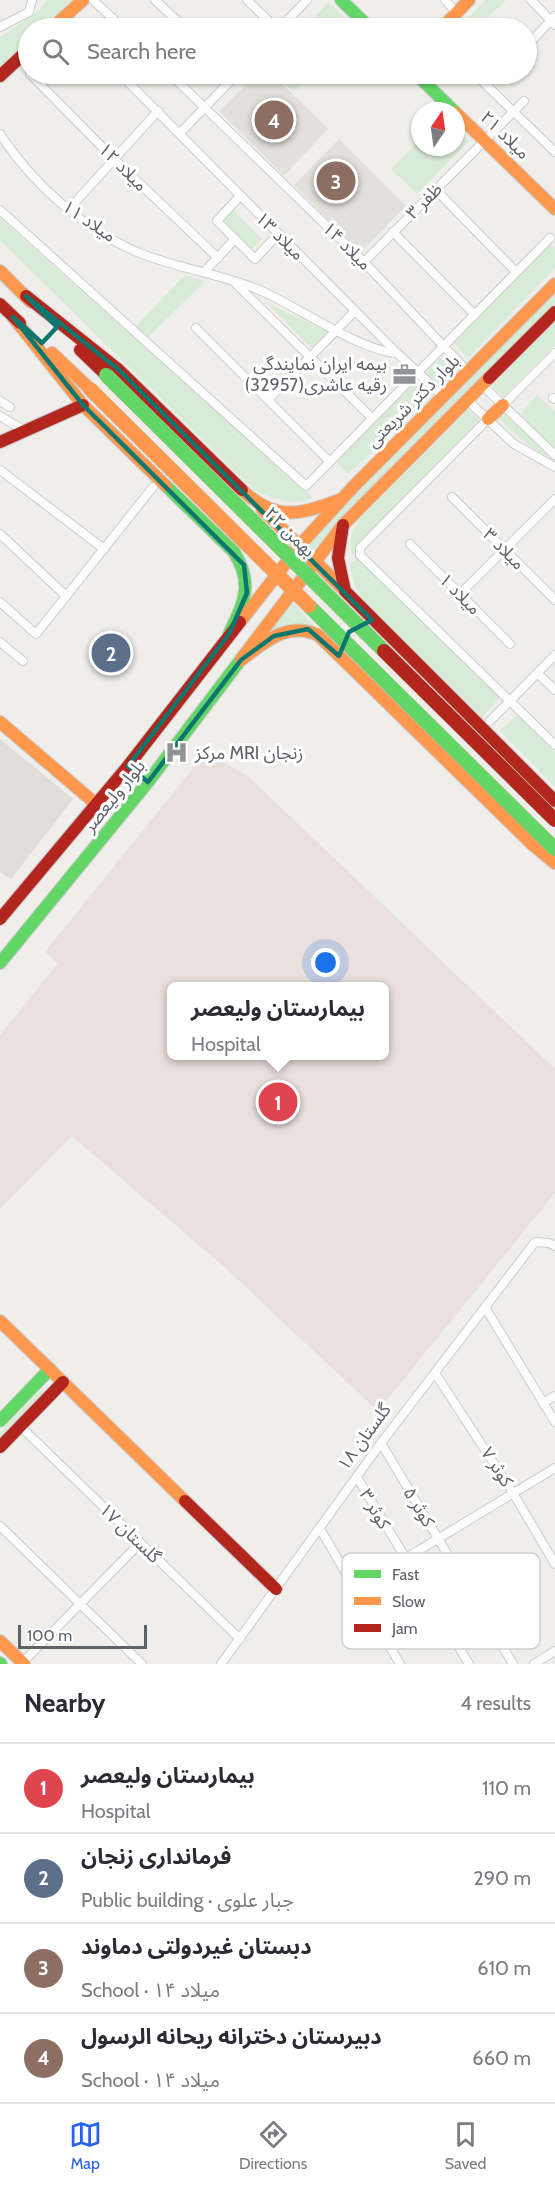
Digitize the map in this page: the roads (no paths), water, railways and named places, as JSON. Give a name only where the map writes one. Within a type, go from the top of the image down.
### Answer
[{"type":"main road","points":[[63,18],[83,0]]},
{"type":"main road","points":[[340,0],[359,18]]},
{"type":"main road","points":[[452,18],[469,0]]},
{"type":"main road","points":[[0,76],[17,60]]},
{"type":"main road","name":"میلاد ۲۱","points":[[426,84],[445,102]]},
{"type":"main road","name":"میلاد ۲۱","points":[[465,122],[555,209]]},
{"type":"main road","name":"۲۲ بهمن","points":[[0,271],[555,820]]},
{"type":"main road","name":"بلوار دکتر شریعتی","points":[[300,545],[342,499],[555,284]]},
{"type":"main road","points":[[26,296],[119,370],[238,488],[300,545],[372,620],[555,801]]},
{"type":"main road","points":[[0,304],[90,388],[555,849]]},
{"type":"main road","name":"بلوار دکتر شریعتی","points":[[316,561],[344,525],[555,312]]},
{"type":"main road","points":[[13,316],[83,405],[205,523],[244,565],[247,593],[229,634]]},
{"type":"main road","points":[[0,442],[83,405]]},
{"type":"main road","points":[[488,419],[502,405]]},
{"type":"main road","points":[[205,523],[214,523],[230,514],[238,498],[238,488]]},
{"type":"main road","points":[[258,505],[289,514],[303,513],[342,499]]},
{"type":"main road","points":[[344,525],[337,555],[338,572],[345,591]]},
{"type":"main road","name":"بلوار ولیعصر","points":[[0,918],[128,766],[300,545]]},
{"type":"main road","name":"بلوار ولیعصر","points":[[0,963],[148,782],[316,561]]},
{"type":"main road","points":[[339,656],[342,643],[349,632],[359,624],[372,620]]},
{"type":"main road","points":[[241,660],[274,636],[296,628],[308,629],[318,635],[532,844],[555,863]]},
{"type":"main road","points":[[0,722],[96,804]]},
{"type":"main road","points":[[128,766],[148,782]]},
{"type":"main road","points":[[0,1321],[276,1590]]},
{"type":"main road","points":[[2,1414],[50,1369]]},
{"type":"main road","points":[[0,1447],[63,1382]]},
{"type":"main road","points":[[0,1641],[24,1663]]},
{"type":"street","points":[[0,27],[29,12],[32,0]]},
{"type":"street","points":[[93,0],[112,18]]},
{"type":"street","points":[[155,0],[174,18]]},
{"type":"street","points":[[247,0],[267,18]]},
{"type":"street","points":[[289,18],[308,0]]},
{"type":"street","points":[[445,0],[457,13]]},
{"type":"street","points":[[531,0],[554,21],[537,37]]},
{"type":"street","name":"میلاد ۱۲","points":[[40,84],[114,159],[218,258]]},
{"type":"street","name":"میلاد ۱۳","points":[[130,84],[417,373],[443,396]]},
{"type":"street","name":"میلاد ۱۴","points":[[181,84],[364,262],[468,372]]},
{"type":"street","points":[[180,133],[226,84]]},
{"type":"street","points":[[485,84],[555,152]]},
{"type":"street","name":"ظفر ۳","points":[[364,262],[524,101]]},
{"type":"street","points":[[69,209],[158,111]]},
{"type":"street","name":"میلاد ۱۱","points":[[0,134],[14,155],[69,209],[92,227],[138,252],[204,272]]},
{"type":"street","points":[[435,189],[516,272]]},
{"type":"street","points":[[240,196],[217,221],[255,259],[278,234]]},
{"type":"street","points":[[0,210],[306,486],[550,238]]},
{"type":"street","points":[[393,232],[475,315]]},
{"type":"street","points":[[235,239],[204,272],[262,291],[336,330],[386,352],[397,353]]},
{"type":"street","points":[[234,282],[372,418]]},
{"type":"street","points":[[268,400],[355,311]]},
{"type":"street","points":[[196,328],[330,462]]},
{"type":"street","points":[[502,405],[555,352]]},
{"type":"street","points":[[482,385],[555,455]]},
{"type":"street","points":[[467,400],[514,444],[555,466]]},
{"type":"street","points":[[0,401],[10,407]]},
{"type":"street","points":[[0,416],[25,431]]},
{"type":"street","points":[[488,419],[360,548],[360,555],[555,745]]},
{"type":"street","points":[[0,470],[104,549]]},
{"type":"street","points":[[0,602],[36,634],[153,487]]},
{"type":"street","name":"میلاد ۳","points":[[452,497],[555,600]]},
{"type":"street","points":[[460,594],[554,503]]},
{"type":"street","points":[[0,534],[66,596]]},
{"type":"street","name":"میلاد ۱","points":[[410,544],[510,644]]},
{"type":"street","points":[[0,642],[22,662]]},
{"type":"street","points":[[490,721],[555,655]]},
{"type":"street","points":[[537,672],[555,690]]},
{"type":"street","name":"گلستان ۱۸","points":[[221,1664],[381,1443],[486,1309],[534,1242],[549,1243],[555,1246]]},
{"type":"street","points":[[486,1309],[555,1422]]},
{"type":"street","name":"کوثر ۷","points":[[435,1373],[513,1493],[555,1564]]},
{"type":"street","points":[[543,1403],[555,1396]]},
{"type":"street","name":"گلستان ۱۷","points":[[20,1426],[240,1639]]},
{"type":"street","name":"کوثر ۵","points":[[381,1443],[446,1553]]},
{"type":"street","points":[[414,1553],[555,1468]]},
{"type":"street","name":"کوثر ۳","points":[[357,1477],[401,1553]]},
{"type":"street","points":[[0,1526],[142,1664]]},
{"type":"street","points":[[320,1529],[342,1566]]},
{"type":"street","points":[[24,1663],[140,1543]]},
{"type":"street","points":[[391,1649],[400,1664]]},
{"type":"street","name":"کوثر ۳","points":[[460,1649],[469,1664]]},
{"type":"street","name":"کوثر ۵","points":[[504,1649],[513,1664]]},
{"type":"street","points":[[534,1664],[555,1651]]},
{"type":"place","name":"دبیرستان دخترانه ریحانه الرسول","points":[[274,120]]},
{"type":"place","name":"دبستان غیردولتی دماوند","points":[[336,181]]},
{"type":"place","name":"بیمه ایران نمایندگی رقیه عاشری(32957)","points":[[405,374]]},
{"type":"place","name":"فرمانداری زنجان","points":[[111,653]]},
{"type":"place","name":"مرکز MRI زنجان","points":[[177,753]]},
{"type":"place","name":"بیمارستان ولیعصر","points":[[278,1102]]}]
